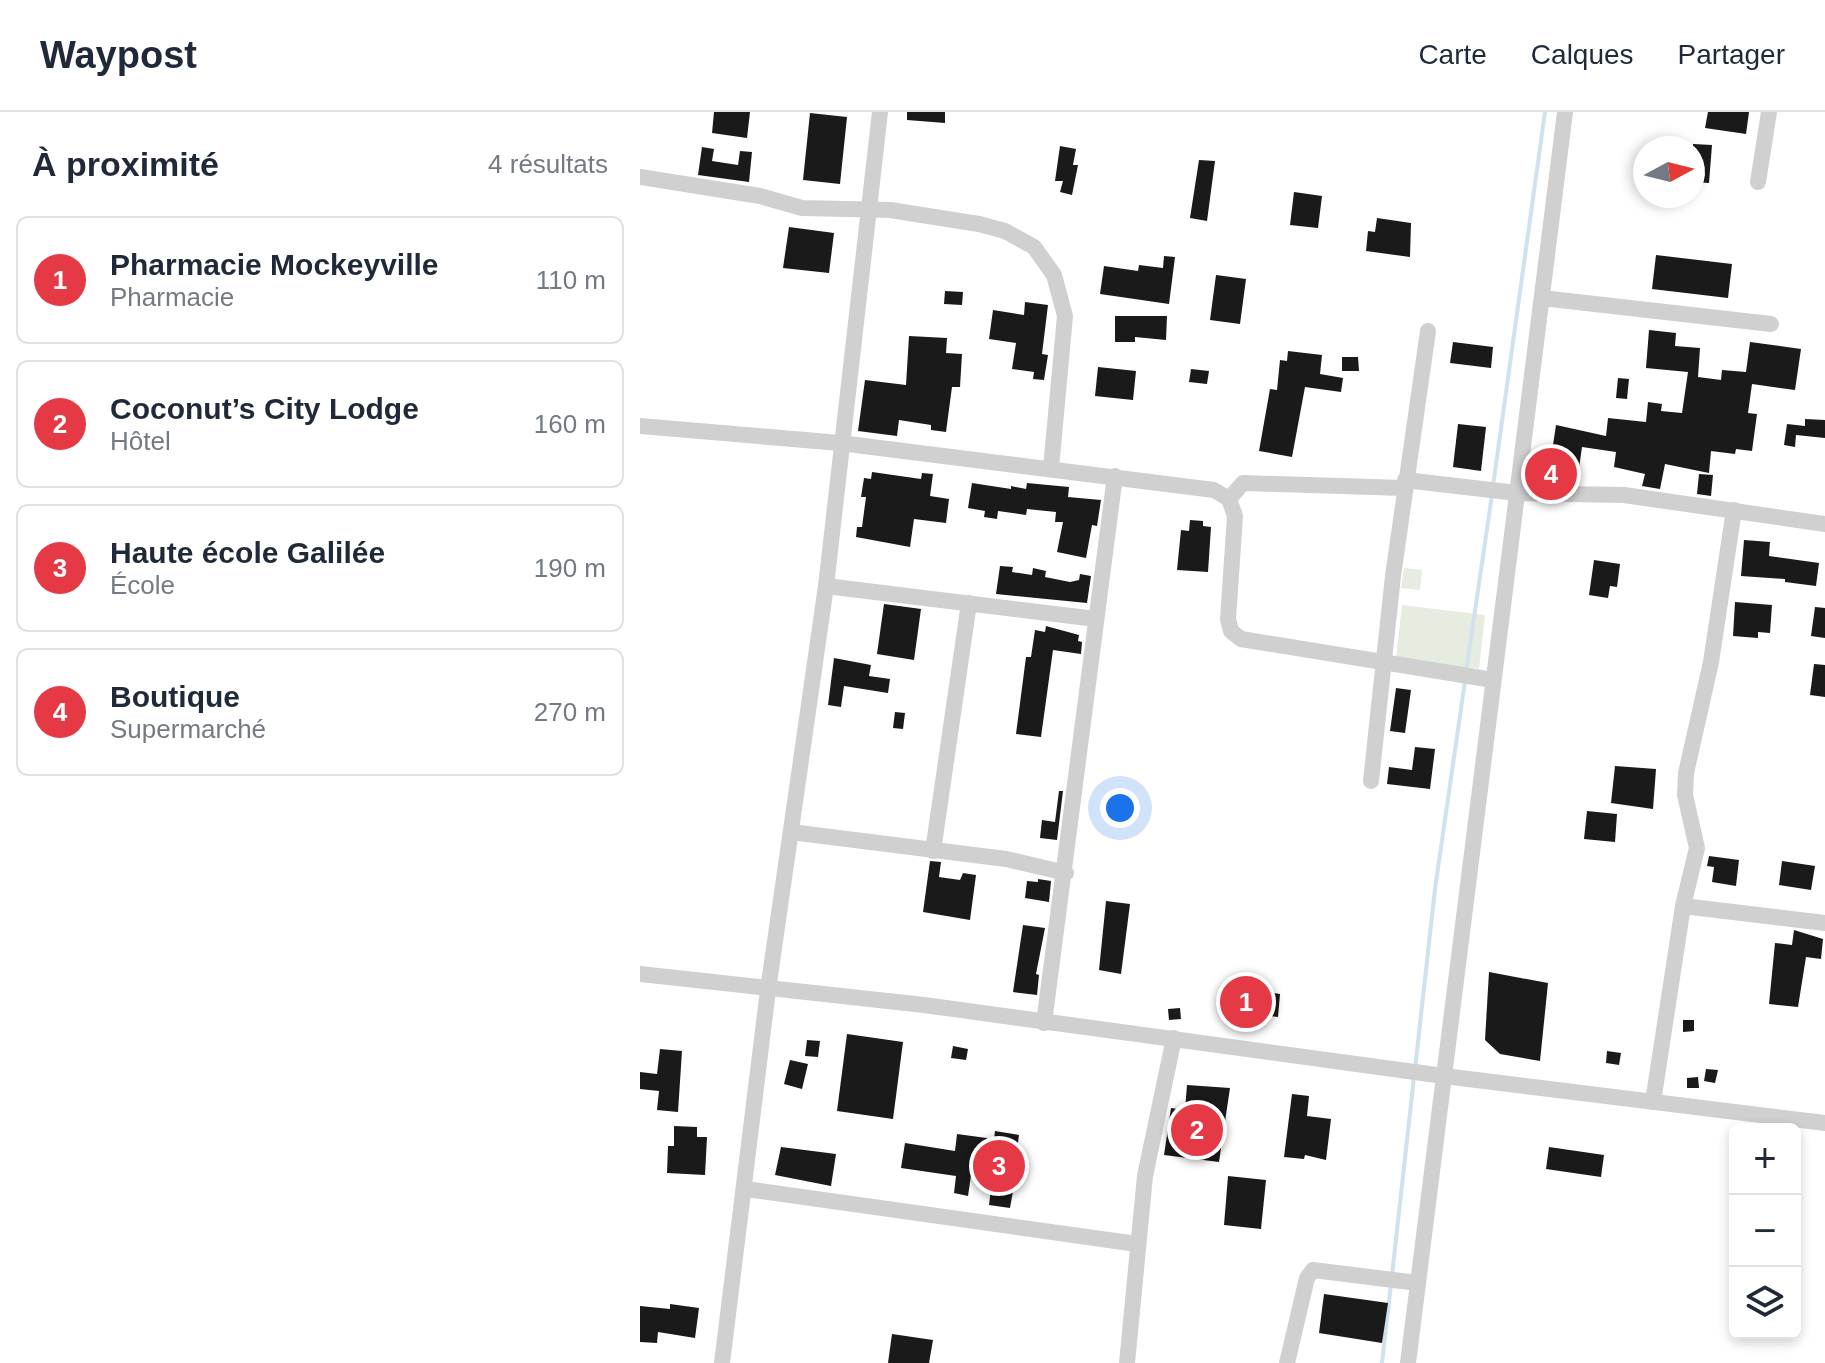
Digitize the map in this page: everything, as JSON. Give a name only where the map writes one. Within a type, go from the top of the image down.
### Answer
[{"type":"street","points":[[722,1363],[746,1189],[768,990],[826,586],[880,112]]},
{"type":"street","points":[[1408,1363],[1565,112]]},
{"type":"street","points":[[1758,182],[1769,112]]},
{"type":"street","points":[[640,177],[760,196],[802,208],[940,217],[1005,231],[1034,247],[1054,275],[1065,316],[1051,468]]},
{"type":"street","points":[[1542,298],[1771,324]]},
{"type":"street","points":[[1371,781],[1404,484],[1428,331]]},
{"type":"street","points":[[640,426],[840,443],[1214,490],[1229,499],[1235,516],[1228,619],[1231,631],[1241,639],[1493,680]]},
{"type":"street","points":[[1044,1023],[1066,873],[1115,476]]},
{"type":"street","points":[[1229,499],[1243,483],[1404,484],[1517,493],[1624,495],[1825,524]]},
{"type":"street","points":[[1653,1102],[1683,906],[1697,848],[1696,830],[1685,795],[1686,773],[1711,662],[1734,510]]},
{"type":"street","points":[[826,586],[1096,619]]},
{"type":"street","points":[[933,851],[969,603]]},
{"type":"street","points":[[791,832],[1006,859],[1066,873]]},
{"type":"street","points":[[1683,906],[1825,923]]},
{"type":"street","points":[[640,974],[924,1005],[1444,1076],[1825,1123]]},
{"type":"street","points":[[1127,1363],[1145,1176],[1174,1038]]},
{"type":"street","points":[[746,1189],[1137,1244]]},
{"type":"street","points":[[1287,1363],[1307,1278],[1313,1270],[1418,1283]]},
{"type":"shaded area","points":[[1404,568],[1422,570],[1420,590],[1401,588]]},
{"type":"shaded area","points":[[1402,605],[1485,615],[1479,669],[1396,659]]},
{"type":"building","points":[[714,112],[750,112],[747,138],[712,133]]},
{"type":"building","points":[[907,112],[945,112],[945,123],[907,120]]},
{"type":"building","points":[[1708,112],[1749,112],[1746,134],[1705,128]]},
{"type":"building","points":[[810,113],[847,117],[840,184],[803,180]]},
{"type":"building","points":[[1705,145],[1712,145],[1709,183],[1705,183]]},
{"type":"building","points":[[1060,146],[1076,149],[1073,165],[1078,165],[1072,195],[1060,192],[1063,181],[1055,181]]},
{"type":"building","points":[[702,147],[714,149],[712,161],[738,165],[740,151],[752,152],[749,182],[698,175]]},
{"type":"building","points":[[1199,160],[1215,161],[1207,221],[1190,218]]},
{"type":"building","points":[[1294,192],[1322,196],[1318,228],[1290,225]]},
{"type":"building","points":[[1377,218],[1411,223],[1410,257],[1366,251],[1368,231],[1375,232]]},
{"type":"building","points":[[789,227],[834,233],[829,273],[783,268]]},
{"type":"building","points":[[1656,255],[1732,264],[1728,298],[1652,289]]},
{"type":"building","points":[[1164,256],[1175,257],[1169,304],[1100,294],[1104,266],[1138,271],[1139,265],[1163,268]]},
{"type":"building","points":[[1216,275],[1246,279],[1240,324],[1210,320]]},
{"type":"building","points":[[945,291],[963,292],[962,305],[944,304]]},
{"type":"building","points":[[1025,302],[1048,305],[1042,354],[1048,355],[1044,380],[1033,379],[1034,372],[1012,369],[1016,343],[989,339],[993,310],[1024,315]]},
{"type":"building","points":[[1115,316],[1167,316],[1166,340],[1135,337],[1135,342],[1115,342]]},
{"type":"building","points":[[1649,330],[1676,333],[1675,346],[1700,348],[1698,377],[1721,380],[1722,370],[1746,372],[1750,342],[1801,349],[1795,390],[1752,384],[1748,413],[1757,414],[1752,451],[1736,449],[1735,454],[1711,451],[1709,473],[1665,464],[1660,489],[1642,486],[1645,474],[1614,467],[1616,452],[1582,447],[1577,482],[1548,478],[1556,425],[1606,436],[1608,418],[1646,422],[1648,402],[1662,404],[1661,411],[1682,413],[1688,372],[1646,368]]},
{"type":"building","points":[[909,336],[947,338],[946,353],[962,354],[960,387],[952,387],[946,432],[931,430],[931,425],[899,420],[897,436],[858,431],[865,380],[906,385]]},
{"type":"building","points":[[1453,342],[1493,347],[1491,368],[1450,363]]},
{"type":"building","points":[[1288,351],[1322,355],[1320,374],[1343,378],[1341,392],[1305,387],[1292,457],[1259,451],[1270,389],[1277,390],[1280,360],[1287,361]]},
{"type":"building","points":[[1342,357],[1358,357],[1359,371],[1342,371]]},
{"type":"building","points":[[1098,367],[1136,371],[1133,400],[1095,396]]},
{"type":"building","points":[[1191,369],[1209,371],[1207,384],[1189,382]]},
{"type":"building","points":[[1618,378],[1629,379],[1627,399],[1616,398]]},
{"type":"building","points":[[1805,419],[1825,420],[1825,438],[1796,435],[1795,447],[1784,445],[1787,424],[1805,426]]},
{"type":"building","points":[[1458,424],[1486,427],[1481,471],[1453,467]]},
{"type":"building","points":[[872,472],[921,479],[922,473],[933,474],[930,496],[949,499],[946,523],[914,519],[910,547],[856,537],[857,527],[862,527],[866,497],[861,497],[864,478],[871,479]]},
{"type":"building","points":[[1699,474],[1713,475],[1711,496],[1697,494]]},
{"type":"building","points":[[972,483],[1011,489],[1011,486],[1026,489],[1027,483],[1069,487],[1068,497],[1101,500],[1097,526],[1092,525],[1086,558],[1057,552],[1063,522],[1055,522],[1056,512],[1027,509],[1026,515],[998,511],[997,519],[984,517],[985,511],[968,508]]},
{"type":"building","points":[[1190,520],[1203,521],[1203,526],[1211,527],[1208,572],[1177,570],[1181,530],[1189,531]]},
{"type":"building","points":[[1744,540],[1770,542],[1769,556],[1819,563],[1816,586],[1785,582],[1785,579],[1741,576]]},
{"type":"building","points":[[1594,560],[1620,564],[1617,587],[1610,586],[1608,598],[1589,595]]},
{"type":"building","points":[[1000,566],[1013,567],[1012,572],[1032,575],[1033,568],[1046,571],[1045,577],[1070,582],[1079,580],[1080,574],[1091,576],[1087,603],[996,594]]},
{"type":"building","points":[[1735,602],[1772,605],[1770,633],[1758,632],[1758,638],[1733,636]]},
{"type":"building","points":[[884,604],[921,609],[914,660],[877,654]]},
{"type":"building","points":[[1815,607],[1825,608],[1825,638],[1811,636]]},
{"type":"building","points":[[1046,626],[1079,635],[1081,654],[1053,650],[1041,737],[1016,734],[1026,657],[1031,657],[1035,630],[1045,632]]},
{"type":"building","points":[[834,658],[871,665],[869,676],[890,679],[888,693],[844,686],[841,707],[828,705]]},
{"type":"building","points":[[1814,664],[1825,665],[1825,697],[1810,695]]},
{"type":"building","points":[[1396,688],[1411,690],[1405,733],[1390,731]]},
{"type":"building","points":[[895,712],[905,713],[903,729],[893,728]]},
{"type":"building","points":[[1415,747],[1435,749],[1430,789],[1387,784],[1389,767],[1412,770]]},
{"type":"building","points":[[1615,766],[1656,769],[1653,809],[1611,803]]},
{"type":"building","points":[[1059,791],[1063,791],[1057,840],[1040,838],[1042,820],[1055,822]]},
{"type":"building","points":[[1587,811],[1617,814],[1615,842],[1584,839]]},
{"type":"building","points":[[1709,856],[1739,860],[1736,886],[1712,882],[1714,867],[1707,866]]},
{"type":"building","points":[[930,861],[941,862],[939,877],[960,880],[963,873],[976,875],[970,920],[923,912]]},
{"type":"building","points":[[1782,861],[1815,866],[1811,890],[1779,885]]},
{"type":"building","points":[[1038,879],[1051,881],[1049,902],[1025,898],[1027,881],[1038,882]]},
{"type":"building","points":[[1106,901],[1130,904],[1121,974],[1099,970]]},
{"type":"building","points":[[1023,925],[1045,928],[1036,974],[1039,975],[1037,995],[1013,992]]},
{"type":"building","points":[[1794,930],[1823,939],[1821,959],[1806,957],[1798,1007],[1769,1004],[1775,943],[1792,945]]},
{"type":"building","points":[[1489,972],[1548,983],[1540,1061],[1500,1054],[1485,1040]]},
{"type":"building","points":[[1238,988],[1280,994],[1278,1017],[1235,1012]]},
{"type":"building","points":[[1180,1008],[1181,1019],[1169,1020],[1168,1009]]},
{"type":"building","points":[[1683,1020],[1694,1020],[1694,1031],[1683,1032]]},
{"type":"building","points":[[847,1034],[903,1042],[893,1119],[837,1111]]},
{"type":"building","points":[[807,1040],[820,1041],[818,1057],[805,1056]]},
{"type":"building","points":[[953,1046],[968,1049],[966,1060],[951,1058]]},
{"type":"building","points":[[660,1049],[682,1051],[678,1112],[657,1110],[659,1091],[640,1089],[640,1072],[657,1074]]},
{"type":"building","points":[[1607,1051],[1621,1053],[1619,1065],[1606,1063]]},
{"type":"building","points":[[790,1060],[808,1064],[802,1089],[784,1084]]},
{"type":"building","points":[[1706,1069],[1718,1070],[1715,1083],[1704,1081]]},
{"type":"building","points":[[1698,1077],[1699,1088],[1687,1088],[1687,1078]]},
{"type":"building","points":[[1187,1085],[1230,1088],[1219,1162],[1164,1155],[1171,1108],[1185,1110]]},
{"type":"building","points":[[1292,1094],[1309,1096],[1307,1116],[1331,1119],[1326,1160],[1305,1155],[1304,1159],[1284,1157]]},
{"type":"building","points":[[674,1126],[697,1127],[697,1137],[707,1137],[705,1175],[667,1173],[668,1146],[674,1146]]},
{"type":"building","points":[[995,1131],[1019,1135],[1008,1191],[1013,1191],[1010,1208],[989,1205],[995,1157],[974,1155],[968,1196],[954,1193],[956,1176],[901,1168],[905,1143],[955,1151],[957,1134],[994,1139]]},
{"type":"building","points":[[781,1147],[836,1154],[831,1186],[775,1175]]},
{"type":"building","points":[[1549,1147],[1604,1155],[1601,1177],[1546,1169]]},
{"type":"building","points":[[1228,1176],[1266,1180],[1261,1229],[1224,1225]]},
{"type":"building","points":[[1324,1294],[1388,1303],[1382,1343],[1319,1333]]},
{"type":"building","points":[[670,1304],[699,1308],[695,1338],[658,1332],[657,1343],[640,1342],[640,1306],[670,1309]]},
{"type":"building","points":[[892,1334],[933,1340],[929,1363],[888,1363]]},
{"type":"waterway","points":[[1493,486],[1545,112]]},
{"type":"waterway","points":[[1466,672],[1492,495]]},
{"type":"waterway","points":[[1415,1069],[1435,889],[1465,681]]},
{"type":"waterway","points":[[1392,1275],[1414,1077]]},
{"type":"waterway","points":[[1382,1363],[1391,1284]]},
{"type":"place","name":"Boutique","points":[[1551,474]]},
{"type":"place","name":"Pharmacie Mockeyville","points":[[1246,1002]]},
{"type":"place","name":"Coconut’s City Lodge","points":[[1197,1130]]},
{"type":"place","name":"Haute école Galilée","points":[[999,1166]]}]
